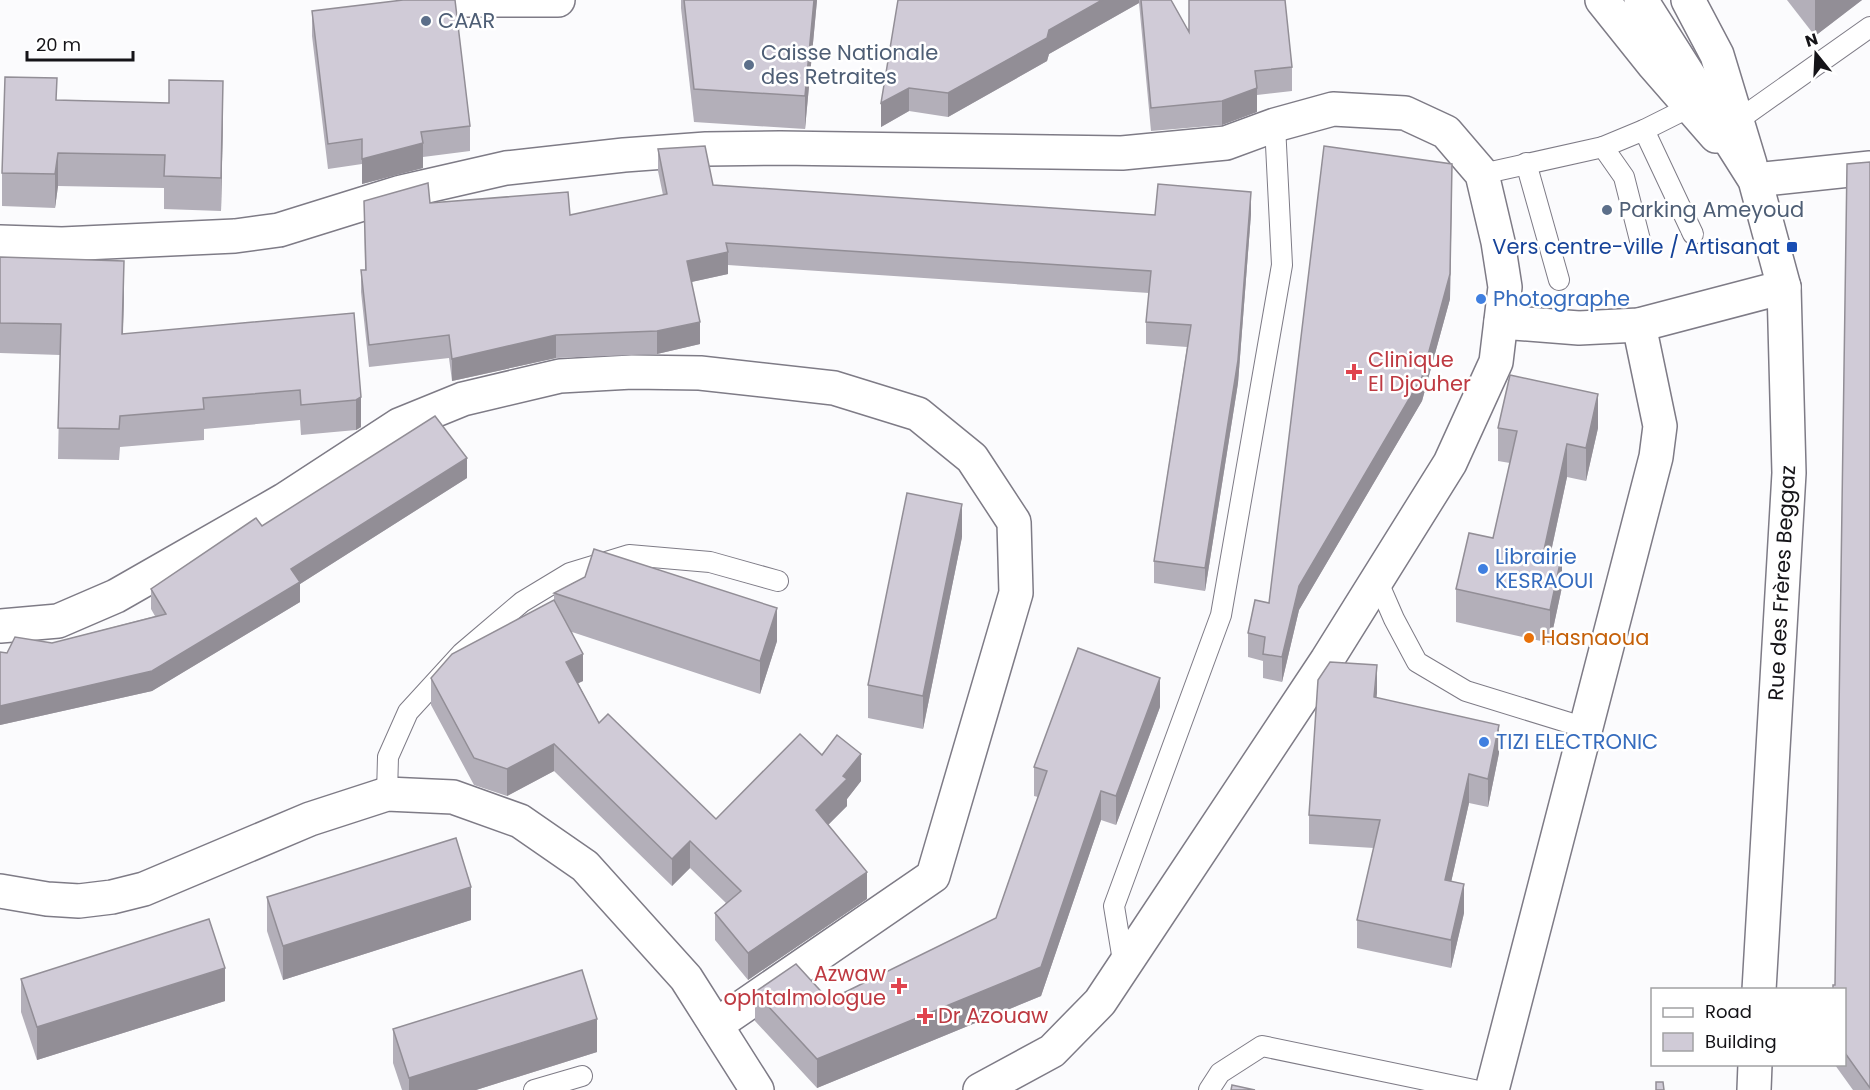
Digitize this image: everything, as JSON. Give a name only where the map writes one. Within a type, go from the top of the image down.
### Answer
[{"type":"street","points":[[424,0],[558,0]]},
{"type":"street","points":[[1602,0],[1653,65],[1755,180]]},
{"type":"street","points":[[1641,0],[1755,180]]},
{"type":"street","name":"Rue des Frères Beggaz","points":[[1688,0],[1717,55],[1755,180],[1784,287],[1789,473],[1760,988]]},
{"type":"street","points":[[0,242],[62,244],[235,236],[279,230],[401,192],[506,168],[559,160],[706,149],[780,147],[1122,153],[1226,143],[1275,124],[1333,109],[1405,113],[1446,132],[1482,174],[1498,242],[1505,287],[1496,362],[1450,462],[1321,670],[1101,1002],[1052,1051],[980,1090]]},
{"type":"street","points":[[1755,180],[1870,168]]},
{"type":"street","points":[[1501,322],[1578,328],[1640,325],[1784,287]]},
{"type":"street","points":[[1492,1090],[1656,457],[1660,426],[1640,325]]},
{"type":"street","points":[[0,626],[58,621],[116,596],[284,500],[399,425],[463,399],[560,376],[632,372],[700,373],[834,388],[918,414],[972,458],[1014,522],[1016,593],[933,876],[716,1025]]},
{"type":"street","points":[[0,891],[47,899],[79,901],[112,897],[144,890],[310,819],[387,794],[453,797],[520,821],[585,866],[686,978],[757,1090]]},
{"type":"street","points":[[1754,1090],[1755,1066]]},
{"type":"lane","points":[[1737,121],[1870,27]]},
{"type":"lane","points":[[1482,174],[1603,147],[1690,107]]},
{"type":"lane","points":[[1124,967],[1114,906],[1221,615],[1282,266],[1275,124]]},
{"type":"lane","points":[[1644,130],[1693,234]]},
{"type":"lane","points":[[1603,147],[1624,177],[1641,244]]},
{"type":"lane","points":[[1526,163],[1559,280]]},
{"type":"lane","points":[[387,794],[388,757],[408,712],[462,653],[522,602],[570,573],[629,555],[710,562],[778,581]]},
{"type":"lane","points":[[1377,580],[1394,619],[1417,662],[1466,691],[1586,728]]},
{"type":"lane","points":[[1209,1090],[1220,1073],[1262,1046],[1474,1090]]},
{"type":"lane","points":[[534,1090],[582,1076]]},
{"type":"building","points":[[403,0],[455,0],[470,126],[421,132],[423,143],[362,159],[362,139],[328,144],[312,11]]},
{"type":"building","name":"Caisse Nationale des Retraites","points":[[684,0],[814,0],[805,96],[694,89]]},
{"type":"building","points":[[898,0],[1102,0],[1049,30],[1047,38],[948,93],[909,88],[881,103]]},
{"type":"building","points":[[1141,0],[1171,0],[1189,32],[1189,0],[1285,0],[1292,67],[1255,71],[1257,88],[1222,101],[1151,108]]},
{"type":"building","points":[[5,77],[57,78],[56,100],[169,103],[169,80],[223,81],[221,178],[164,176],[165,155],[58,153],[55,174],[2,173]]},
{"type":"building","points":[[705,146],[713,185],[1155,215],[1158,184],[1251,192],[1238,360],[1205,568],[1154,561],[1191,325],[1146,322],[1151,271],[726,243],[728,252],[687,261],[700,322],[657,331],[556,335],[452,359],[449,335],[369,345],[361,270],[366,270],[364,201],[428,183],[430,203],[568,192],[570,215],[667,194],[658,149]]},
{"type":"building","points":[[1324,146],[1452,164],[1450,274],[1422,377],[1299,586],[1282,657],[1263,654],[1265,637],[1248,633],[1255,600],[1269,603]]},
{"type":"building","points":[[1870,162],[1870,1088],[1846,1054],[1846,988],[1833,988],[1835,985],[1847,164]]},
{"type":"building","points":[[0,257],[124,261],[122,334],[354,313],[361,397],[356,400],[301,405],[300,390],[203,398],[204,409],[120,416],[119,429],[58,428],[61,324],[0,323]]},
{"type":"building","points":[[1510,375],[1598,394],[1586,448],[1567,444],[1544,550],[1562,554],[1550,610],[1456,589],[1469,533],[1493,538],[1517,431],[1498,428]]},
{"type":"building","points":[[435,416],[467,458],[291,569],[300,582],[152,671],[0,706],[0,652],[7,653],[15,637],[52,643],[166,614],[151,589],[256,518],[262,526]]},
{"type":"building","points":[[907,493],[962,504],[923,696],[868,685]]},
{"type":"building","points":[[594,549],[777,608],[760,661],[554,593],[585,577]]},
{"type":"building","points":[[554,600],[583,654],[566,662],[599,723],[608,714],[716,819],[800,734],[822,755],[837,735],[861,754],[843,776],[847,779],[816,810],[867,872],[748,953],[715,913],[741,891],[690,841],[672,859],[554,744],[507,769],[474,758],[431,678],[452,654]]},
{"type":"building","points":[[1078,648],[1160,678],[1116,796],[1101,791],[1041,967],[817,1059],[755,992],[796,964],[829,1000],[996,918],[1047,771],[1034,767]]},
{"type":"building","points":[[1330,662],[1377,665],[1374,697],[1499,725],[1488,779],[1469,774],[1445,880],[1464,884],[1451,940],[1357,920],[1380,820],[1309,815],[1318,680]]},
{"type":"building","points":[[456,838],[471,887],[283,946],[267,897]]},
{"type":"building","points":[[209,919],[225,968],[37,1027],[21,979]]},
{"type":"building","points":[[582,970],[597,1019],[409,1078],[393,1029]]},
{"type":"building","points":[[1656,1082],[1663,1082],[1664,1090],[1656,1090]]},
{"type":"building","points":[[1232,1085],[1255,1090],[1231,1090]]},
{"type":"place","name":"CAAR","points":[[426,21]]},
{"type":"place","name":"Caisse Nationale des Retraites","points":[[749,65]]},
{"type":"place","name":"Parking Ameyoud","points":[[1607,210]]},
{"type":"place","name":"Vers centre-ville / Artisanat","points":[[1792,247]]},
{"type":"place","name":"Photographe","points":[[1481,299]]},
{"type":"place","name":"Clinique El Djouher","points":[[1354,372]]},
{"type":"place","name":"Librairie KESRAOUI","points":[[1483,569]]},
{"type":"place","name":"Hasnaoua","points":[[1529,638]]},
{"type":"place","name":"TIZI ELECTRONIC","points":[[1484,742]]},
{"type":"place","name":"Azwaw ophtalmologue","points":[[899,986]]},
{"type":"place","name":"Dr Azouaw","points":[[925,1016]]}]
